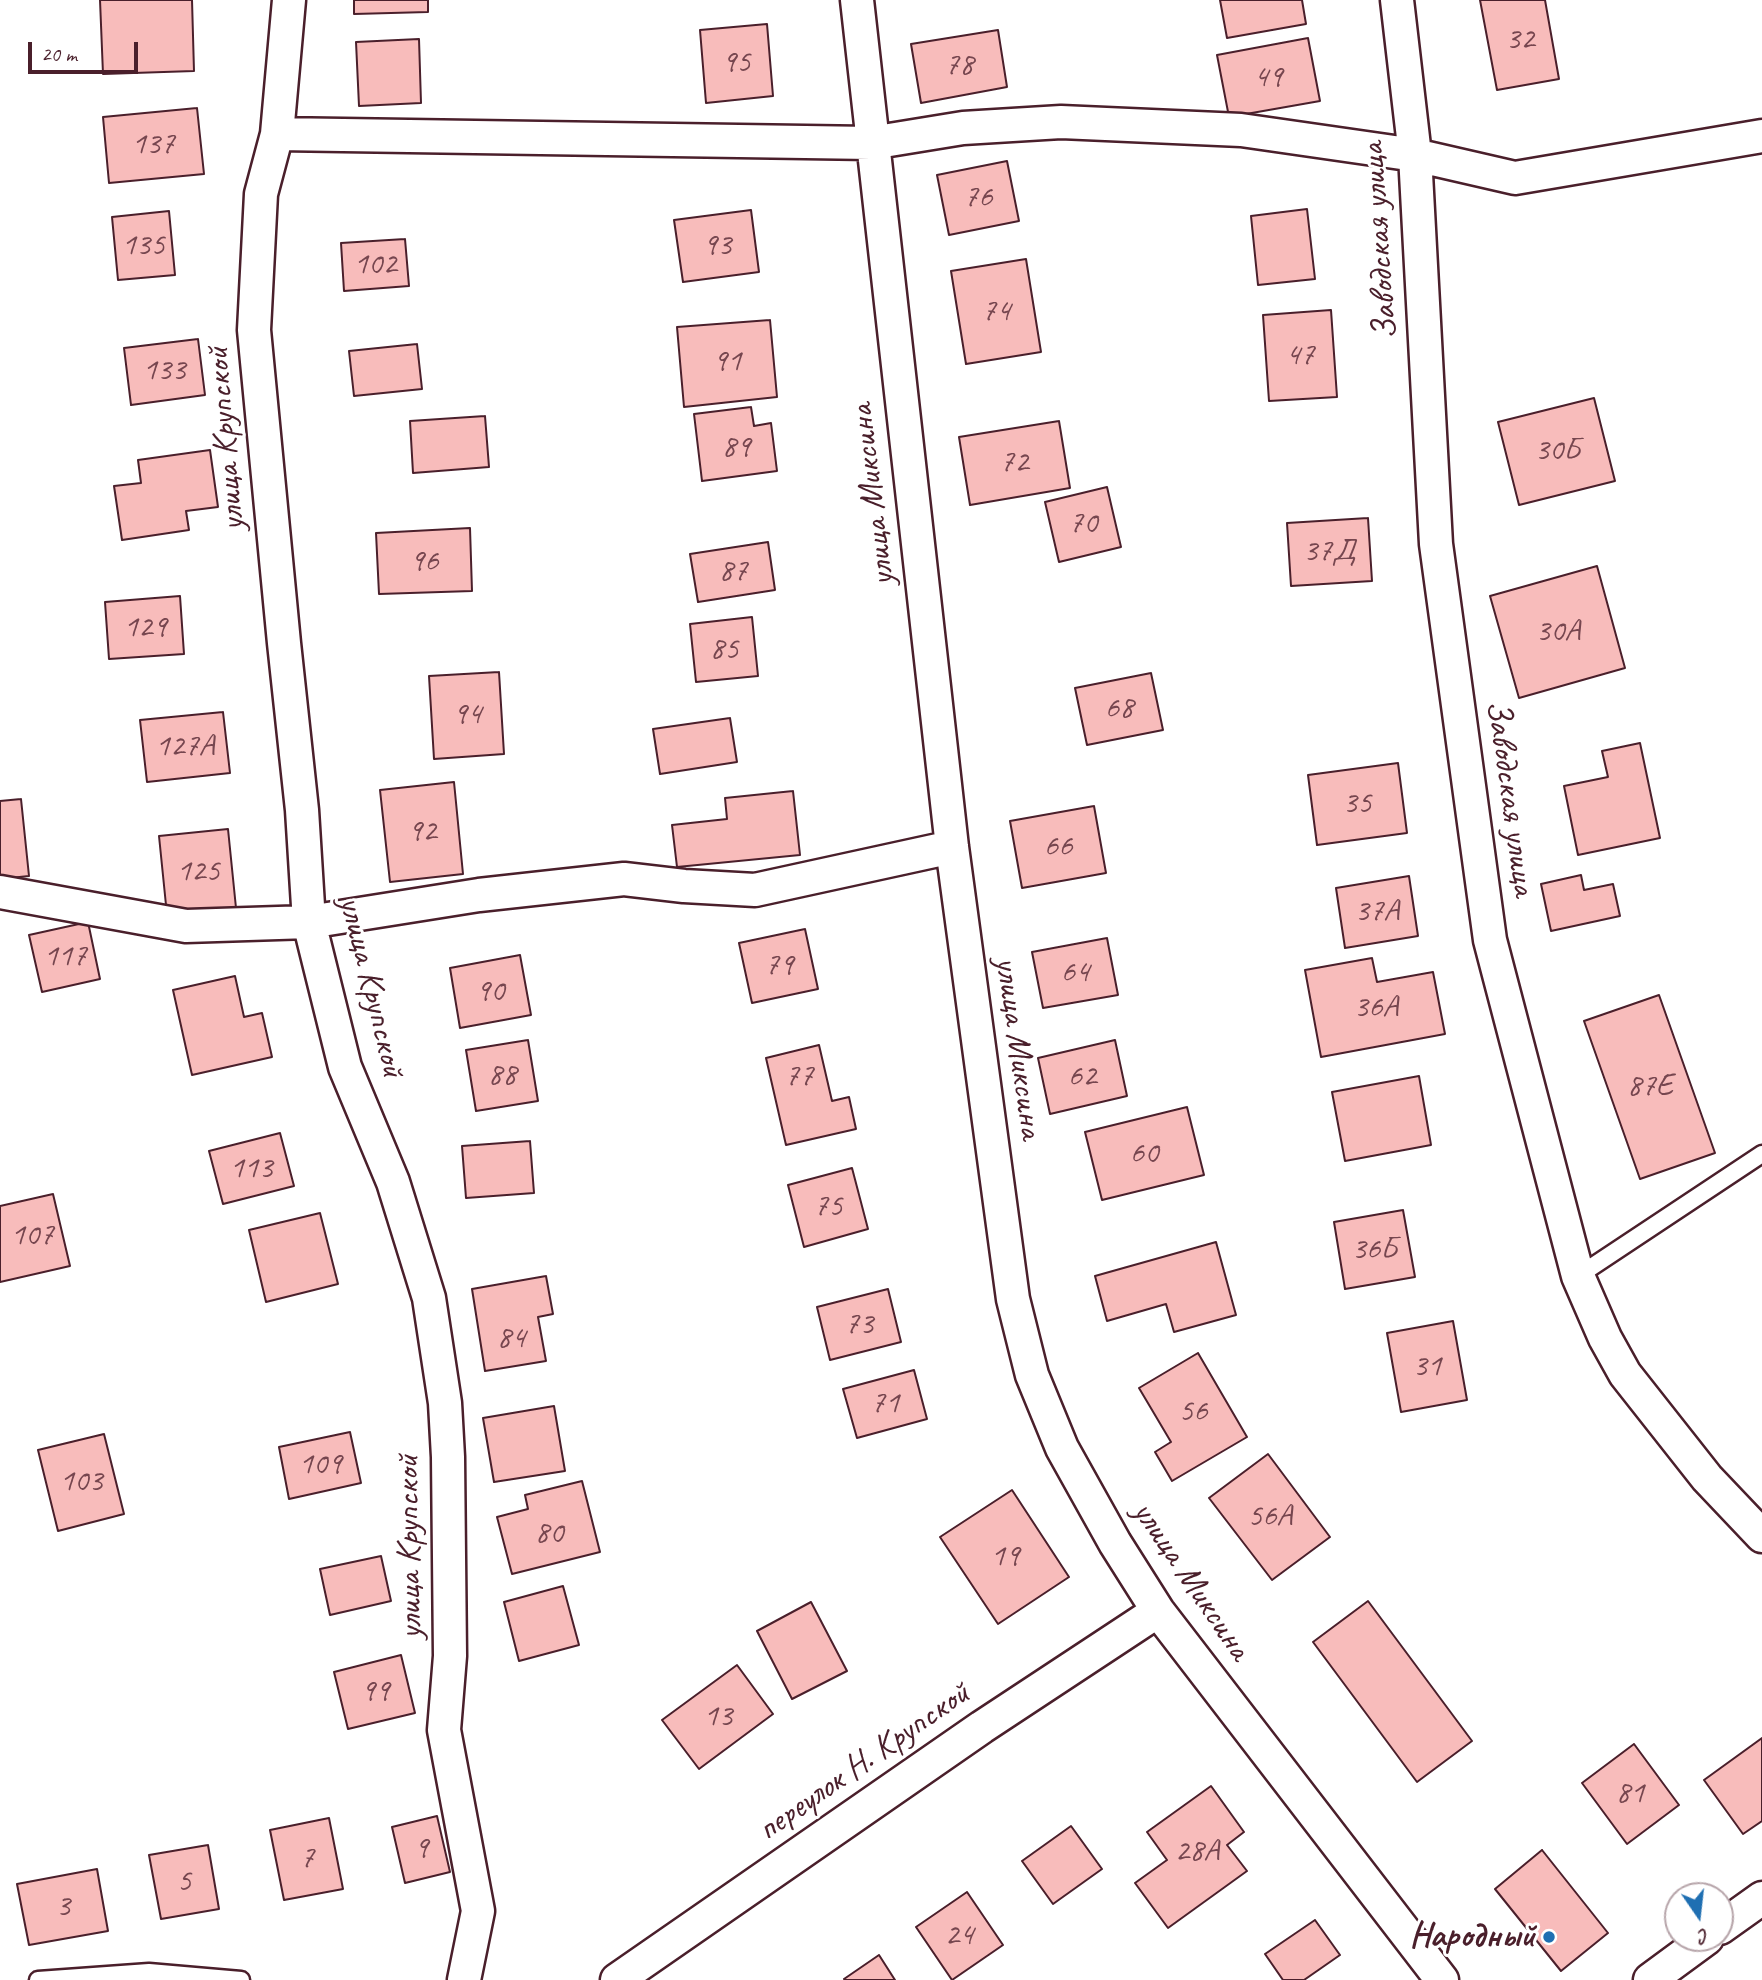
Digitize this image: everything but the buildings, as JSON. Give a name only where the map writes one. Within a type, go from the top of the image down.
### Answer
[{"type":"street","name":"улица Крупской","points":[[289,0],[277,134],[261,194],[254,330],[302,810],[309,922],[345,1068],[393,1182],[429,1298],[445,1403],[450,1656],[444,1730],[478,1911],[464,1980]]},
{"type":"street","name":"улица Миксина","points":[[857,0],[952,847],[1013,1298],[1032,1375],[1062,1448],[1157,1611],[1442,1980]]},
{"type":"street","name":"Заводская улица","points":[[1397,0],[1415,155],[1436,544],[1490,940],[1578,1276],[1605,1338],[1625,1374],[1707,1478],[1762,1536]]},
{"type":"street","points":[[277,134],[871,143],[963,128],[1061,122],[1241,130],[1415,155],[1516,178],[1762,136]]},
{"type":"street","points":[[0,892],[186,926],[309,922],[479,895],[624,878],[684,887],[755,890],[952,847]]},
{"type":"street","name":"переулок Н. Крупской","points":[[617,1980],[982,1727],[1157,1611]]},
{"type":"street","points":[[1734,1918],[1762,1898]]},
{"type":"street","points":[[1650,1980],[1688,1952]]},
{"type":"lane","points":[[1578,1276],[1762,1154]]},
{"type":"lane","points":[[38,1980],[149,1972],[242,1980]]},
{"type":"place","name":"Народный","points":[[1549,1937]]}]
